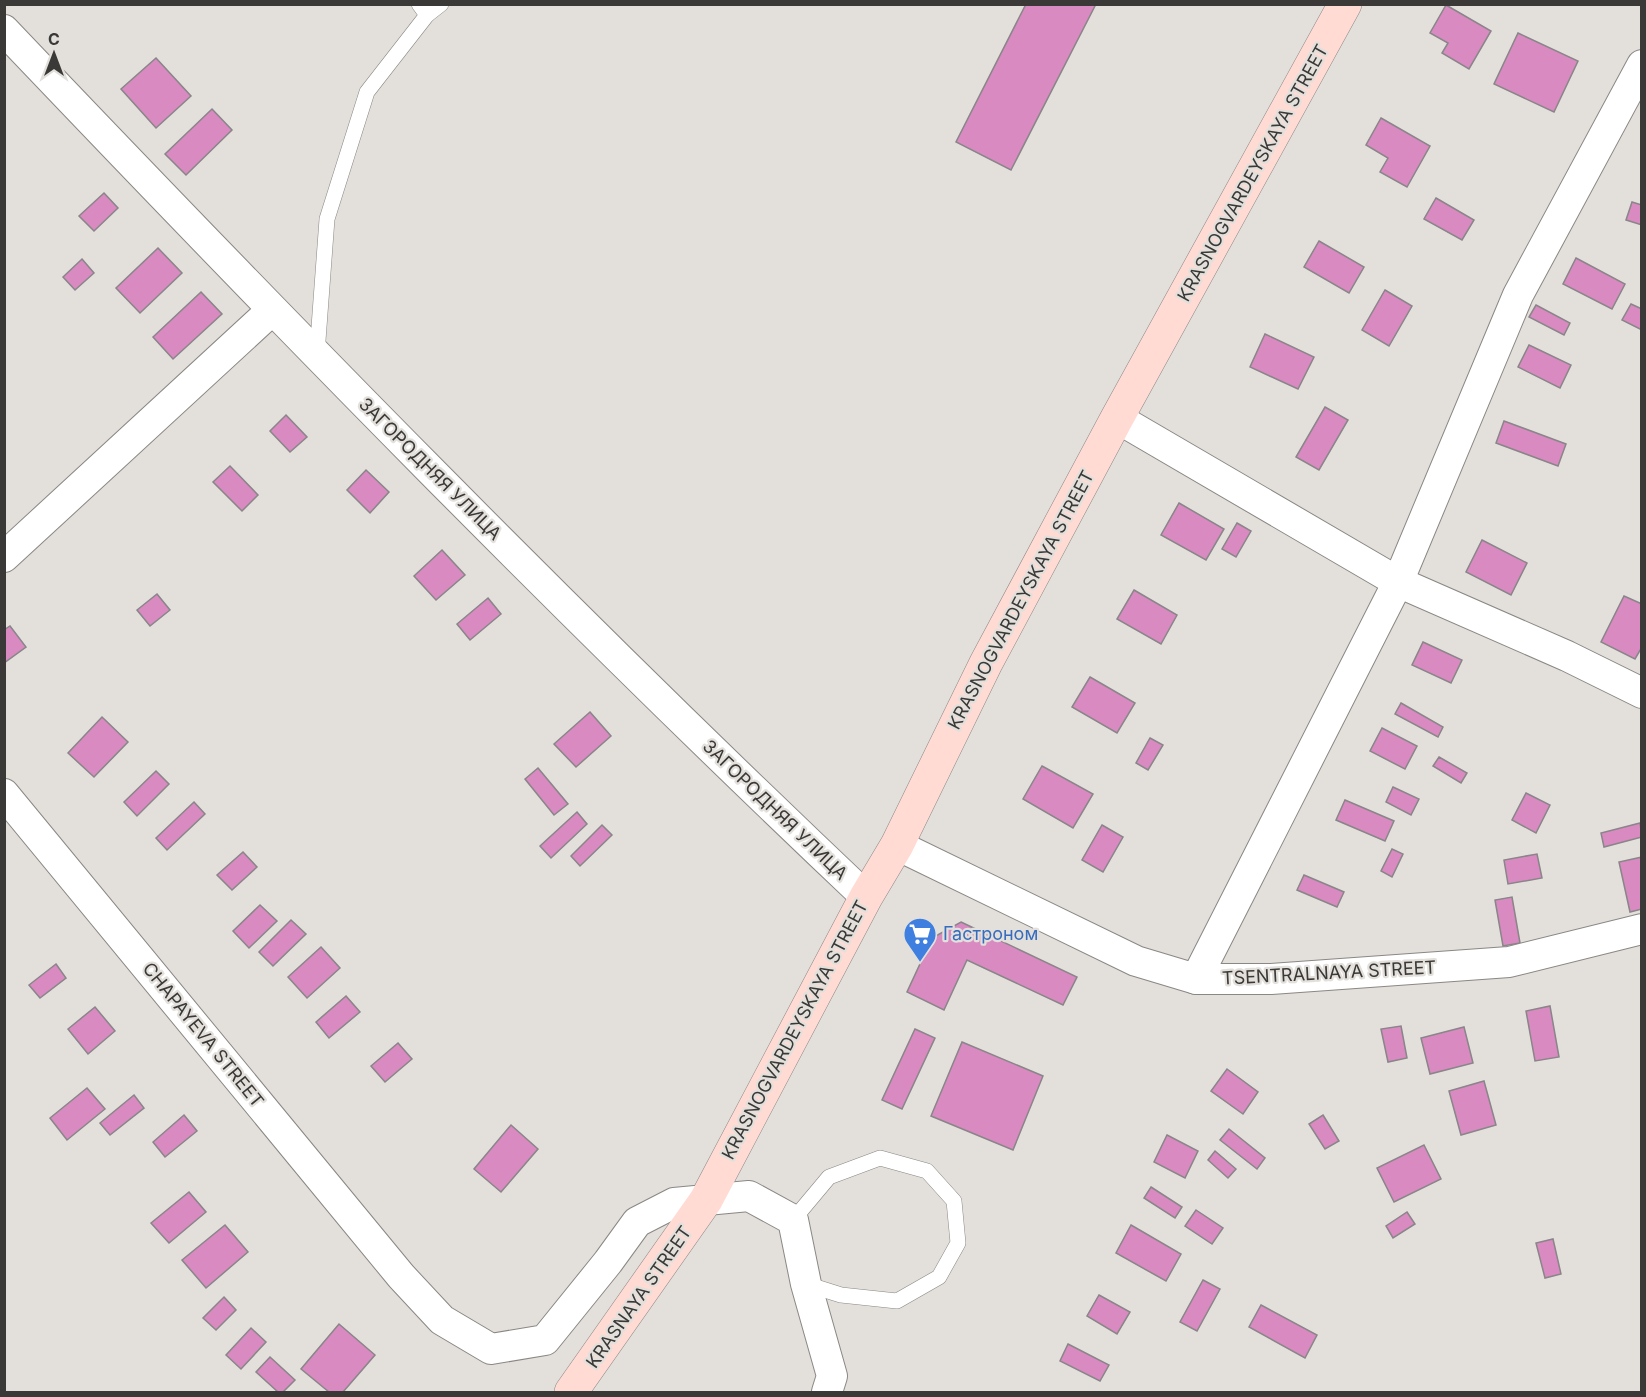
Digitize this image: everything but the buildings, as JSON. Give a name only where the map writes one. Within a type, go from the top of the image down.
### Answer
[{"type":"street","name":"KRASNOGVARDEYSKAYA STREET","points":[[706,1200],[866,897],[897,845],[986,663],[1117,418],[1345,4]]},
{"type":"street","name":"ЗАГОРОДНЯЯ УЛИЦА","points":[[4,30],[317,357],[663,702],[866,897]]},
{"type":"street","points":[[1196,979],[1398,582],[1518,295],[1641,65]]},
{"type":"street","points":[[4,557],[272,311]]},
{"type":"street","points":[[1117,418],[1398,582],[1567,656],[1641,693]]},
{"type":"street","name":"CHAPAYEVA STREET","points":[[4,794],[401,1276],[442,1320],[491,1349],[545,1340],[637,1222],[674,1203],[748,1196],[793,1220]]},
{"type":"street","name":"TSENTRALNAYA STREET","points":[[897,845],[1136,961],[1196,979],[1271,979],[1509,962],[1641,929]]},
{"type":"street","name":"KRASNAYA STREET","points":[[571,1392],[706,1200]]},
{"type":"street","points":[[793,1220],[806,1284],[832,1376],[827,1392]]},
{"type":"lane","points":[[317,357],[327,219],[363,103],[367,93],[423,10],[441,4]]},
{"type":"lane","points":[[793,1220],[829,1177],[880,1158],[927,1171],[954,1201],[958,1243],[939,1277],[897,1301],[841,1295],[806,1284]]},
{"type":"place","name":"Гастроном","points":[[920,963]]}]
